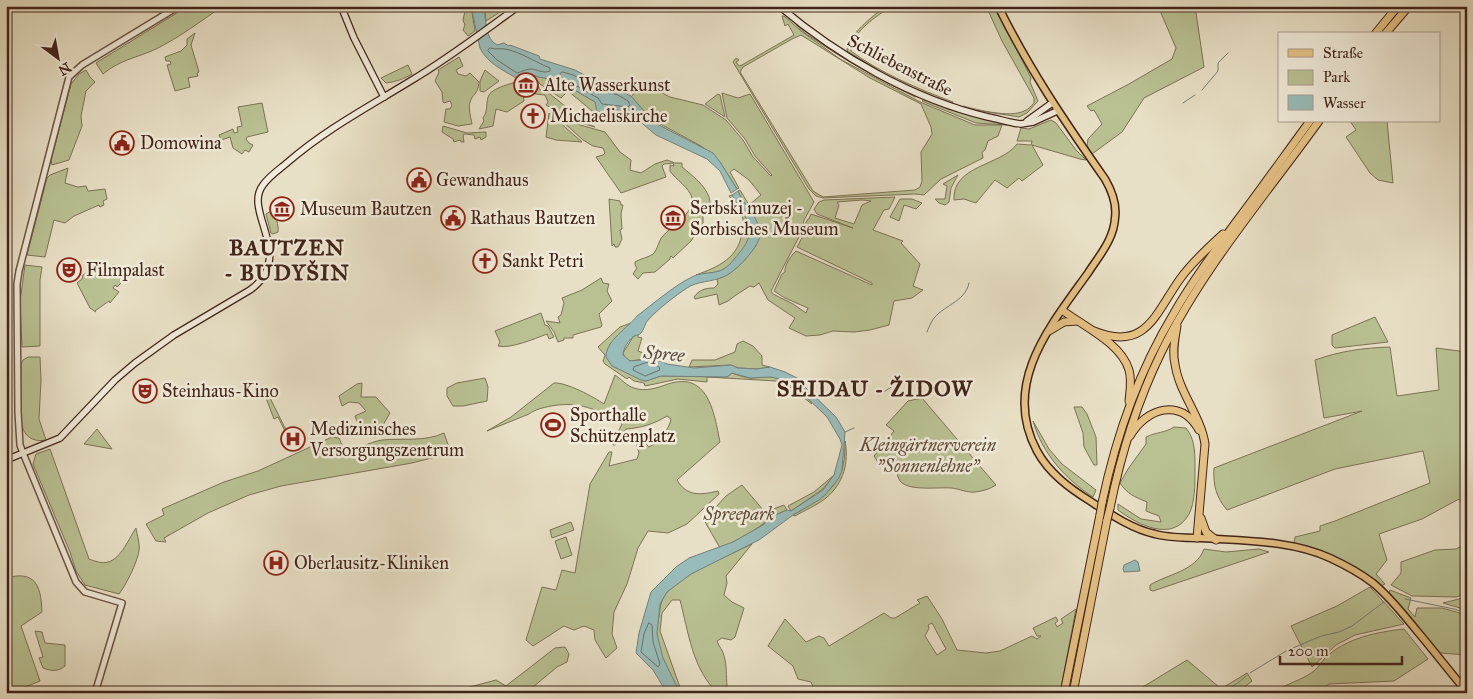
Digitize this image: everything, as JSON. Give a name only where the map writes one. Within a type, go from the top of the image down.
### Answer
[{"type":"highway","points":[[1377,32],[1398,6]]},
{"type":"highway","points":[[1387,32],[1409,6]]},
{"type":"highway","points":[[1064,693],[1102,503],[1114,454],[1128,409],[1147,364],[1173,314],[1197,275],[1309,122]]},
{"type":"highway","points":[[1073,693],[1093,587],[1123,450],[1148,381],[1178,320],[1211,269],[1319,122]]},
{"type":"highway","points":[[1094,331],[1118,338],[1138,333],[1155,318],[1180,278],[1193,263],[1234,225]]},
{"type":"highway","points":[[1062,310],[1094,331],[1116,349],[1126,363],[1130,376],[1128,409]]},
{"type":"highway","points":[[1178,320],[1174,347],[1177,375],[1203,431],[1206,444],[1197,538]]},
{"type":"highway","points":[[1049,331],[1064,322],[1077,321]]},
{"type":"highway","points":[[1123,450],[1135,428],[1146,416],[1154,412],[1170,410],[1183,414],[1195,424],[1202,438],[1204,458]]},
{"type":"highway","points":[[1200,514],[1204,529],[1216,540]]},
{"type":"main road","points":[[342,6],[354,38],[384,97]]},
{"type":"main road","name":"Schliebenstraße","points":[[780,6],[809,31],[868,68],[921,94],[958,109],[1020,124],[1033,122],[1057,111]]},
{"type":"main road","points":[[998,6],[1029,67],[1057,111],[1105,179],[1112,192],[1115,207],[1112,232],[1105,247],[1062,310],[1031,364],[1024,392],[1026,421],[1038,453],[1052,472],[1066,485],[1124,522],[1155,534],[1292,547],[1329,558],[1360,574],[1373,583],[1395,604],[1467,692]]},
{"type":"main road","points":[[6,460],[60,438],[115,380],[134,363],[174,335],[250,290],[260,282],[267,270],[270,249],[260,211],[258,193],[265,182],[332,128],[435,66],[518,7]]},
{"type":"main road","points":[[1020,124],[1029,120],[1052,103]]},
{"type":"street","points":[[95,693],[122,603],[85,592],[76,582],[23,453],[20,442],[18,392],[16,300],[19,271],[66,83],[73,72],[87,62],[179,6]]},
{"type":"green space","points":[[188,6],[223,6],[165,44],[123,62],[103,74],[96,63]]},
{"type":"green space","points":[[464,6],[471,6],[475,31],[468,36],[463,30],[465,11],[462,10]]},
{"type":"green space","points":[[484,6],[508,6],[508,7],[486,21]]},
{"type":"green space","points":[[885,6],[892,6],[860,31],[852,44],[851,51],[887,73],[953,102],[952,104],[888,76],[847,51],[851,39],[856,33]]},
{"type":"green space","points":[[986,6],[995,6],[1031,78],[1030,82],[1038,101],[1027,113],[1019,117],[994,113],[1018,113],[1029,108],[1034,103],[1034,98],[1002,41]]},
{"type":"green space","points":[[1158,6],[1195,6],[1204,67],[1144,98],[1122,132],[1092,154],[1087,146],[1088,139],[1102,124],[1094,110],[1091,111],[1087,106],[1172,59],[1176,48]]},
{"type":"green space","points":[[782,16],[840,59],[920,102],[975,125],[1002,125],[998,136],[988,141],[985,150],[982,152],[983,158],[941,179],[924,195],[823,198],[816,196],[809,189],[733,62],[736,58],[739,60],[736,62],[739,66],[742,65],[794,35],[788,24],[785,26]],"holes":[[[801,35],[870,78],[921,104],[932,134],[921,152],[922,181],[920,187],[915,190],[823,197],[813,191],[740,72],[743,67]]]},
{"type":"green space","points":[[794,21],[849,60],[917,96],[915,97],[841,57],[804,32]]},
{"type":"green space","points":[[195,33],[191,45],[199,72],[197,73],[198,76],[188,78],[190,87],[175,91],[167,65],[171,64],[170,61],[166,61],[165,57],[181,51],[187,45],[187,39]]},
{"type":"green space","points":[[459,57],[463,66],[456,70],[458,74],[466,76],[470,73],[479,82],[478,89],[469,104],[472,124],[458,126],[444,122],[446,109],[450,109],[452,105],[450,101],[443,102],[442,92],[435,81],[438,70]]},
{"type":"green space","points":[[408,65],[412,74],[406,77],[386,83],[381,78]]},
{"type":"green space","points":[[86,70],[95,82],[86,91],[81,116],[82,126],[69,160],[52,165],[51,160],[71,84],[79,74]]},
{"type":"green space","points":[[485,70],[499,81],[484,92],[480,91],[480,81]]},
{"type":"green space","points":[[536,76],[557,80],[596,102],[597,117],[568,91],[561,98],[540,84],[535,78]]},
{"type":"green space","points":[[526,79],[523,91],[524,101],[507,112],[496,109],[493,126],[479,129],[484,121],[483,118],[491,92],[500,87]]},
{"type":"green space","points":[[534,80],[539,89],[544,92],[546,91],[588,124],[595,127],[574,121],[546,105],[548,102],[545,95],[535,94],[536,90],[533,88]]},
{"type":"green space","points":[[646,85],[670,97],[703,105],[726,120],[743,140],[753,157],[771,176],[755,156],[745,139],[727,118],[722,93],[738,98],[750,94],[814,202],[804,220],[802,231],[771,291],[773,294],[806,313],[808,308],[774,291],[782,274],[785,272],[788,261],[796,251],[872,285],[872,283],[797,247],[805,232],[805,224],[811,214],[853,228],[817,214],[814,209],[819,202],[824,200],[895,197],[889,209],[884,210],[873,230],[903,241],[901,243],[920,264],[913,286],[923,290],[912,298],[894,301],[889,325],[870,330],[854,332],[833,331],[820,335],[806,336],[789,328],[795,318],[768,300],[759,283],[754,287],[750,286],[719,305],[717,294],[695,299],[694,297],[700,291],[714,288],[718,284],[717,279],[734,270],[756,246],[745,206],[738,191],[740,190],[749,205],[761,195],[749,180],[734,169],[730,172],[739,188],[737,189],[720,162],[701,146],[651,119],[631,97],[640,86],[644,88]],"holes":[[[871,201],[862,205],[854,224],[835,218],[839,205],[837,202]]]},
{"type":"green space","points":[[718,94],[720,95],[725,117],[705,104]]},
{"type":"green space","points":[[924,99],[948,109],[1007,125],[976,123],[922,101]]},
{"type":"green space","points":[[262,103],[268,132],[247,137],[246,139],[249,143],[253,145],[249,152],[245,150],[242,154],[233,148],[230,137],[221,140],[219,135],[233,129],[234,133],[238,132],[237,127],[242,126],[238,107]]},
{"type":"green space","points":[[963,106],[994,113],[963,108]]},
{"type":"green space","points":[[551,111],[573,123],[605,132],[620,152],[631,160],[630,170],[641,173],[655,164],[667,160],[682,163],[682,167],[705,190],[710,201],[710,207],[705,207],[703,223],[691,241],[673,258],[671,256],[655,272],[643,273],[638,279],[633,274],[637,268],[635,262],[653,254],[662,237],[686,214],[692,204],[691,194],[670,171],[670,165],[674,166],[673,163],[662,166],[666,177],[621,193],[596,157],[605,153],[603,148],[593,146],[583,140]]},
{"type":"green space","points":[[549,113],[582,142],[556,140],[546,137]]},
{"type":"green space","points":[[1051,120],[1056,123],[1086,160],[1032,145],[1043,165],[1022,181],[1019,178],[1007,188],[995,180],[976,203],[964,199],[954,200],[955,188],[969,173],[1010,151],[1017,144],[1031,145],[1032,141],[1017,141],[1021,128],[1029,129]]},
{"type":"green space","points":[[1351,122],[1387,122],[1393,183],[1378,180],[1370,173],[1346,137],[1356,130]]},
{"type":"green space","points":[[443,126],[467,133],[486,132],[486,137],[481,140],[480,137],[475,139],[474,135],[465,134],[463,135],[464,142],[460,140],[454,142],[453,139],[442,132]]},
{"type":"green space","points":[[68,168],[65,183],[78,187],[86,186],[88,191],[105,189],[107,199],[103,201],[104,205],[100,207],[99,205],[74,216],[65,223],[54,220],[45,257],[27,255],[47,178]]},
{"type":"green space","points":[[958,175],[951,188],[949,202],[945,205],[939,203],[935,199],[945,199],[947,186],[943,184]]},
{"type":"green space","points":[[732,195],[748,221],[750,231],[747,243],[740,255],[723,270],[696,275],[719,265],[737,249],[743,227],[743,217],[739,208],[729,196]]},
{"type":"green space","points":[[609,199],[620,201],[621,205],[623,205],[621,214],[622,229],[620,230],[622,239],[618,247],[615,247],[614,244],[612,246]]},
{"type":"green space","points":[[900,199],[912,199],[922,203],[916,209],[904,205],[899,221],[890,217]]},
{"type":"green space","points":[[271,211],[276,218],[278,226],[278,232],[273,234],[271,233],[266,214]]},
{"type":"green space","points":[[25,265],[42,267],[40,280],[40,346],[22,347],[20,301]]},
{"type":"green space","points":[[113,265],[118,266],[126,278],[117,287],[115,285],[113,288],[119,292],[110,303],[109,301],[96,312],[90,308],[77,283],[82,279],[83,275],[93,269],[101,271],[103,274],[105,273],[103,270]]},
{"type":"green space","points":[[601,278],[603,283],[609,284],[607,291],[612,301],[599,314],[601,327],[573,335],[573,338],[564,338],[564,340],[558,342],[546,321],[560,323],[558,317],[561,315],[564,303],[562,298],[582,290]]},
{"type":"green space","points":[[541,313],[545,325],[548,326],[554,337],[549,339],[547,334],[515,345],[498,346],[500,342],[495,331]]},
{"type":"green space","points":[[1375,317],[1388,342],[1335,348],[1332,345],[1332,335]]},
{"type":"green space","points":[[631,323],[610,344],[613,366],[646,381],[661,376],[727,377],[732,373],[749,378],[771,377],[783,380],[794,386],[812,404],[787,385],[776,381],[707,377],[707,382],[678,379],[645,386],[644,383],[634,381],[629,377],[627,379],[605,364],[603,361],[605,355],[598,347],[620,327]]},
{"type":"green space","points":[[638,334],[638,337],[642,338],[638,351],[646,354],[644,359],[630,361],[625,358],[623,353],[633,337]]},
{"type":"green space","points":[[743,341],[753,346],[762,356],[762,365],[770,367],[757,369],[738,368],[731,365],[689,367],[692,360],[715,360],[735,352],[737,344]]},
{"type":"green space","points":[[1390,347],[1397,396],[1439,390],[1436,348],[1467,352],[1467,512],[1459,499],[1422,519],[1379,534],[1387,560],[1376,574],[1385,584],[1381,586],[1294,544],[1295,537],[1320,531],[1320,526],[1430,483],[1423,451],[1335,469],[1227,510],[1216,491],[1214,468],[1362,411],[1324,418],[1315,360],[1352,350]]},
{"type":"green space","points":[[28,357],[40,357],[39,419],[46,440],[32,439],[23,429],[21,416],[21,365],[23,360]]},
{"type":"green space","points":[[615,375],[629,386],[642,390],[681,382],[692,383],[707,397],[715,418],[720,442],[677,480],[681,486],[690,492],[700,494],[718,491],[719,494],[687,524],[668,533],[648,531],[638,548],[627,584],[614,612],[612,634],[617,648],[606,658],[595,640],[594,630],[584,626],[574,630],[564,626],[533,646],[526,640],[542,587],[556,590],[562,570],[575,573],[590,484],[609,452],[612,452],[609,466],[637,459],[639,453],[636,443],[645,443],[649,447],[653,445],[666,431],[671,419],[667,416],[647,425],[626,429],[615,445],[613,445],[613,442],[622,424],[596,410],[570,405],[542,408],[487,431],[511,417],[554,383],[572,387],[604,404]]},
{"type":"green space","points":[[485,378],[488,387],[487,401],[453,406],[447,396],[447,388],[457,383]]},
{"type":"green space","points":[[362,383],[361,397],[376,397],[390,413],[376,437],[363,436],[355,416],[366,411],[359,403],[349,402],[342,406],[339,396],[357,384]]},
{"type":"green space","points":[[267,392],[285,428],[290,433],[287,435],[278,417],[274,419],[266,398],[263,399],[262,395]]},
{"type":"green space","name":"Kleingärtnerverein \"Sonnenlehne\"","points":[[922,398],[996,485],[978,492],[952,488],[912,487],[900,481],[897,473],[897,461],[878,462],[874,456],[894,431],[886,425],[908,401]]},
{"type":"green space","points":[[1074,407],[1082,407],[1087,414],[1096,437],[1097,465],[1094,465],[1084,447],[1083,433]]},
{"type":"green space","points":[[1033,421],[1049,449],[1062,464],[1096,490],[1093,497],[1073,482],[1056,464],[1042,444]]},
{"type":"green space","points":[[1174,427],[1186,428],[1192,438],[1195,482],[1191,510],[1182,523],[1174,528],[1165,529],[1145,526],[1118,510],[1118,504],[1141,519],[1161,522],[1159,516],[1146,511],[1147,502],[1128,493],[1120,483],[1146,444],[1146,437]]},
{"type":"green space","points":[[97,429],[112,449],[84,444]]},
{"type":"green space","points":[[444,433],[451,453],[412,463],[281,486],[249,495],[208,513],[164,538],[166,542],[156,541],[146,524],[164,515],[162,509],[224,482],[258,471],[332,437],[339,438],[344,450],[354,449],[382,440],[422,439]]},
{"type":"green space","points":[[845,441],[846,457],[844,472],[837,486],[822,501],[795,516],[793,515],[824,495],[836,482],[845,456]]},
{"type":"green space","points":[[50,449],[89,559],[104,563],[113,560],[121,553],[136,528],[139,545],[138,556],[131,574],[119,594],[85,585],[76,571],[70,552],[33,464],[36,454]]},
{"type":"green space","points":[[834,475],[823,489],[791,511],[788,506],[814,492]]},
{"type":"green space","name":"Spreepark","points":[[742,485],[764,511],[784,505],[787,510],[720,548],[704,520],[726,496]]},
{"type":"green space","points":[[571,522],[574,530],[552,538],[550,530]]},
{"type":"green space","points":[[566,537],[572,555],[561,559],[555,541]]},
{"type":"green space","points":[[1467,543],[1467,591],[1462,595],[1456,597],[1412,596],[1391,585],[1401,573],[1401,562],[1435,550],[1456,549]]},
{"type":"green space","points":[[752,544],[726,576],[727,583],[724,595],[732,602],[744,608],[735,637],[731,640],[722,638],[717,641],[726,667],[727,686],[721,693],[718,693],[710,684],[697,662],[680,600],[672,600],[662,613],[660,631],[682,693],[680,693],[665,665],[658,642],[657,628],[660,606],[664,597],[668,591],[684,578]]},
{"type":"green space","points":[[1204,549],[1226,552],[1259,549],[1269,552],[1153,591],[1150,590],[1150,585],[1181,571],[1195,562]]},
{"type":"green space","points":[[6,566],[10,577],[27,577],[36,584],[41,596],[42,612],[21,626],[40,681],[10,693],[6,693]]},
{"type":"green space","points":[[1370,587],[1404,624],[1355,635],[1336,645],[1312,667],[1291,626],[1337,606]]},
{"type":"green space","points":[[1390,590],[1411,598],[1408,609],[1415,617],[1417,608],[1442,608],[1467,615],[1467,655],[1440,653],[1389,593]]},
{"type":"green space","points":[[1467,595],[1467,610],[1443,603],[1463,598]]},
{"type":"green space","points":[[927,596],[942,619],[957,650],[986,653],[1000,651],[1032,636],[1037,639],[1041,636],[1037,636],[1033,628],[1056,617],[1058,621],[1055,623],[1057,627],[1063,623],[1061,619],[1076,609],[1060,693],[813,693],[814,689],[811,682],[798,679],[793,666],[768,646],[785,619],[806,642],[819,636],[824,638],[829,646],[884,613],[891,618],[895,618],[920,603],[917,600]],"holes":[[[932,623],[946,649],[937,655],[925,636],[929,628],[928,625]]]},
{"type":"green space","points":[[1404,629],[1428,659],[1394,681],[1329,684],[1316,693],[1283,693],[1281,688],[1311,673],[1325,658],[1342,645],[1373,634]]},
{"type":"green space","points":[[35,631],[42,632],[45,643],[65,645],[65,666],[54,670],[43,668],[39,658],[43,657]]},
{"type":"green space","points":[[565,647],[569,654],[567,662],[557,667],[533,687],[522,693],[467,693],[466,688],[496,680],[506,686],[555,648]]},
{"type":"green space","points":[[1187,660],[1219,687],[1224,687],[1247,673],[1252,681],[1237,693],[1207,691],[1205,693],[1133,693]]},
{"type":"water","points":[[471,6],[484,6],[488,34],[497,45],[504,43],[539,56],[540,59],[575,70],[601,84],[631,96],[657,124],[713,153],[737,189],[731,193],[720,171],[707,159],[656,135],[631,114],[605,108],[605,112],[597,112],[595,102],[557,80],[531,74],[516,78],[496,66],[480,48]]},
{"type":"water","points":[[738,191],[760,229],[759,240],[751,253],[728,275],[691,286],[682,291],[648,320],[640,334],[634,336],[625,347],[623,355],[630,361],[641,360],[646,355],[667,364],[694,368],[731,365],[738,368],[757,369],[770,367],[803,381],[804,386],[836,417],[845,432],[842,470],[839,478],[819,500],[793,515],[759,540],[691,574],[667,592],[660,604],[657,634],[663,658],[680,693],[667,693],[653,670],[636,653],[639,633],[651,592],[676,567],[689,558],[733,542],[763,525],[773,516],[787,510],[791,511],[823,490],[834,475],[842,445],[827,417],[799,390],[779,379],[771,377],[750,378],[732,373],[727,377],[661,376],[646,381],[612,366],[606,357],[613,340],[637,316],[687,280],[698,275],[724,269],[740,252],[746,244],[749,229],[745,216],[732,195]]},
{"type":"water","points":[[1135,560],[1138,562],[1140,571],[1124,572],[1124,565]]},
{"type":"waterway","points":[[1202,90],[1218,71],[1218,63],[1228,53]]},
{"type":"waterway","points":[[1183,103],[1195,95]]},
{"type":"waterway","points":[[927,332],[936,316],[958,300],[967,290],[969,283]]},
{"type":"waterway","points":[[879,395],[893,386]]},
{"type":"waterway","points":[[845,432],[854,428]]},
{"type":"waterway","points":[[1405,599],[1467,613]]},
{"type":"waterway","points":[[1250,673],[1286,651],[1321,636],[1339,632],[1352,626],[1384,602]]},
{"type":"waterway","points":[[1193,693],[1202,687],[1226,689],[1235,685],[1246,676]]},
{"type":"place","name":"Alte Wasserkunst","points":[[526,85]]},
{"type":"place","name":"Michaeliskirche","points":[[533,116]]},
{"type":"place","name":"Domowina","points":[[122,143]]},
{"type":"place","name":"Gewandhaus","points":[[419,180]]},
{"type":"place","name":"Museum Bautzen","points":[[282,209]]},
{"type":"place","name":"Rathaus Bautzen","points":[[453,218]]},
{"type":"place","name":"Serbski muzej - Sorbisches Museum","points":[[673,218]]},
{"type":"place","name":"Sankt Petri","points":[[485,261]]},
{"type":"place","name":"Filmpalast","points":[[69,270]]},
{"type":"place","name":"Steinhaus-Kino","points":[[145,391]]},
{"type":"place","name":"Sporthalle Schützenplatz","points":[[553,425]]},
{"type":"place","name":"Medizinisches Versorgungszentrum","points":[[293,439]]},
{"type":"place","name":"Oberlausitz-Kliniken","points":[[276,563]]},
{"type":"district","name":"BAUTZEN - BUDYŠIN","points":[[287,260]]},
{"type":"district","name":"SEIDAU - ŽIDOW","points":[[875,388]]},
{"type":"water label","name":"Spree","points":[[664,353]]}]
